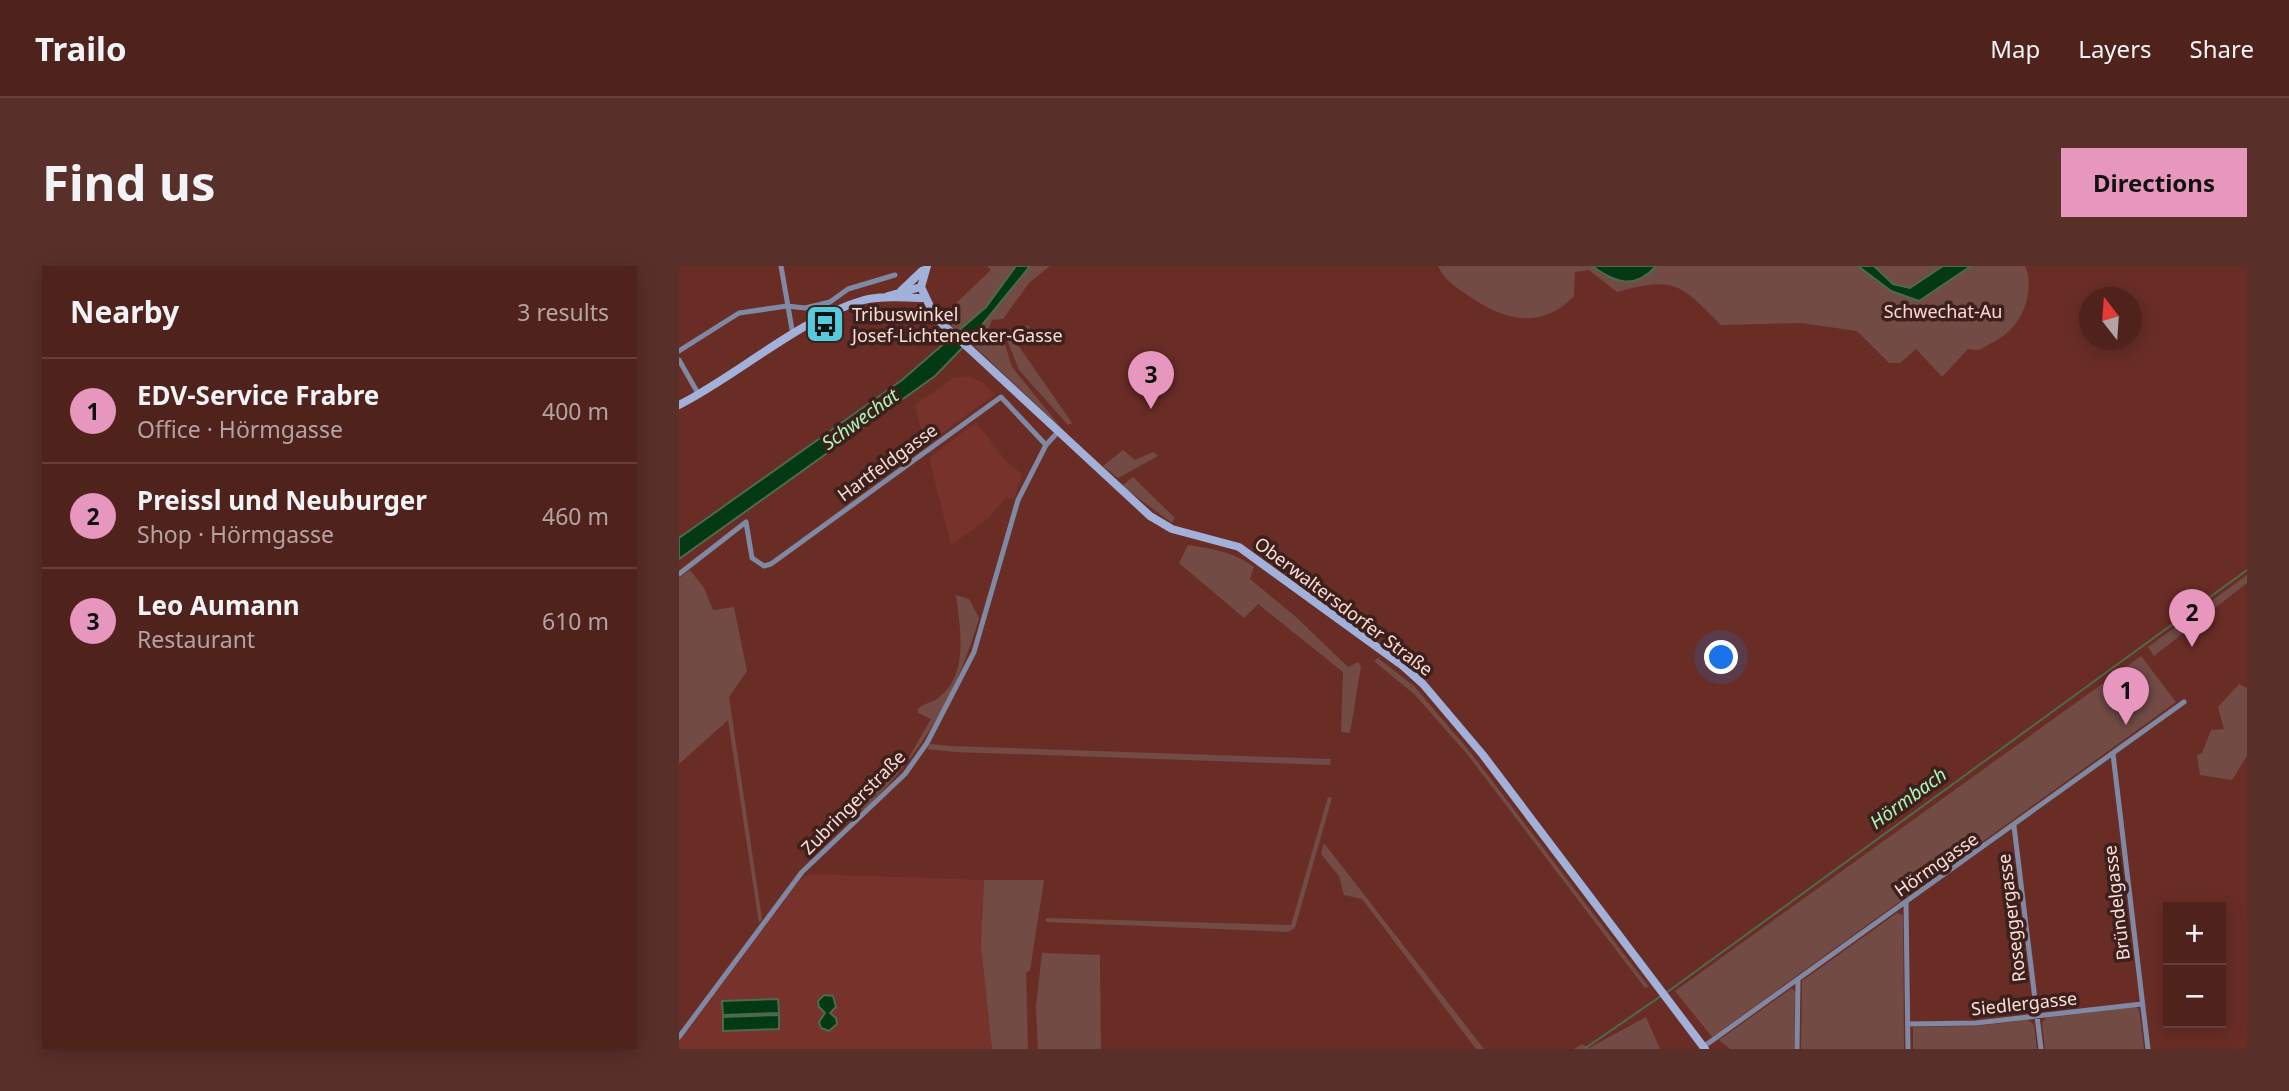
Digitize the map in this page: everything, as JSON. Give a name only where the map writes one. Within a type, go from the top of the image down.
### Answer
[{"type":"street","points":[[781,266],[793,335]]},
{"type":"street","points":[[679,405],[793,335],[847,307],[921,287],[927,266]]},
{"type":"street","points":[[901,291],[927,266]]},
{"type":"street","points":[[679,351],[739,313],[787,306],[805,308],[830,302],[848,289],[895,275]]},
{"type":"street","name":"Oberwaltersdorfer Straße","points":[[921,287],[924,298],[944,327],[1150,516],[1172,529],[1239,547],[1403,666],[1423,684],[1483,755],[1704,1048]]},
{"type":"street","points":[[885,298],[924,298]]},
{"type":"street","points":[[679,360],[699,395]]},
{"type":"street","name":"Hartfeldgasse","points":[[679,574],[746,522],[752,558],[764,566],[771,564],[1001,397],[1046,445]]},
{"type":"street","points":[[1046,445],[1058,432]]},
{"type":"street","name":"Zubringerstraße","points":[[679,1037],[802,872],[905,774],[927,743],[974,652],[1018,500],[1046,445]]},
{"type":"street","name":"Hörmgasse","points":[[1704,1048],[2184,702]]},
{"type":"street","name":"Bründelgasse","points":[[2113,754],[2148,1049]]},
{"type":"street","name":"Roseggergasse","points":[[2014,826],[2041,1049]]},
{"type":"street","points":[[1906,902],[1908,1049]]},
{"type":"street","points":[[1797,1049],[1798,979]]},
{"type":"street","name":"Siedlergasse","points":[[1908,1024],[1976,1023],[2143,1004]]},
{"type":"shaded area","points":[[968,376],[982,382],[995,394],[925,446],[915,405],[953,378]]},
{"type":"shaded area","points":[[976,422],[1006,461],[1022,474],[1014,499],[1006,497],[988,519],[951,545],[929,458]]},
{"type":"shaded area","points":[[809,874],[984,880],[981,946],[992,1049],[679,1049],[679,1040],[799,881]]},
{"type":"green space","points":[[987,266],[1050,266],[1029,283],[1003,319],[992,320],[988,330],[991,345],[1003,338],[1012,367],[1063,430],[969,341],[984,323],[957,332],[952,326],[951,308],[991,270]]},
{"type":"green space","name":"Schwechat-Au","points":[[1438,266],[2025,266],[2029,290],[2021,315],[2009,331],[1979,350],[1968,349],[1942,377],[1916,349],[1900,363],[1889,363],[1857,331],[1801,323],[1721,325],[1696,300],[1676,287],[1652,285],[1617,292],[1589,270],[1575,272],[1574,296],[1562,307],[1536,318],[1509,316],[1482,305],[1460,290],[1447,280]]},
{"type":"green space","points":[[1028,325],[1033,334],[1018,345],[1072,423],[1068,425],[1019,370],[1006,337]]},
{"type":"green space","points":[[1123,450],[1135,460],[1153,452],[1158,456],[1118,478],[1103,466]]},
{"type":"green space","points":[[1133,477],[1175,518],[1172,523],[1122,486]]},
{"type":"green space","points":[[1188,545],[1231,555],[1254,567],[1250,579],[1296,617],[1348,667],[1358,662],[1361,666],[1350,733],[1341,732],[1343,672],[1258,604],[1244,618],[1179,563]]},
{"type":"green space","points":[[690,570],[704,588],[713,610],[734,607],[747,671],[729,697],[762,919],[759,923],[728,720],[679,764],[679,578]]},
{"type":"green space","points":[[2247,575],[2247,583],[2154,656],[2148,647]]},
{"type":"green space","points":[[956,595],[969,599],[979,618],[960,673],[920,745],[884,789],[864,810],[860,809],[909,757],[931,719],[918,713],[918,709],[937,699],[954,677],[960,650]]},
{"type":"green space","points":[[2141,656],[2176,702],[1712,1037],[1675,991]]},
{"type":"green space","points":[[1378,658],[1414,686],[1471,753],[1649,987],[1645,988],[1467,754],[1415,695],[1374,661]]},
{"type":"green space","points":[[2239,684],[2247,688],[2247,756],[2232,780],[2200,775],[2197,755],[2202,753],[2211,730],[2224,729],[2218,707]]},
{"type":"green space","points":[[930,744],[1331,759],[1330,765],[955,752],[927,749]]},
{"type":"green space","points":[[1328,797],[1332,798],[1295,928],[1288,932],[1046,922],[1046,918],[1291,925]]},
{"type":"green space","points":[[1324,843],[1484,1049],[1476,1049],[1362,899],[1344,895],[1339,876],[1321,854]]},
{"type":"green space","points":[[984,880],[1044,880],[1030,970],[1026,973],[1028,1049],[992,1049],[981,946]]},
{"type":"green space","points":[[1897,913],[1903,915],[1904,1049],[1801,1049],[1802,981]]},
{"type":"green space","points":[[1042,953],[1100,955],[1101,1049],[1038,1049],[1036,1006]]},
{"type":"green space","points":[[1792,988],[1795,991],[1794,1049],[1730,1049],[1719,1040]]},
{"type":"green space","points":[[2136,1007],[2139,1009],[2144,1049],[2045,1049],[2042,1023],[2046,1018]]},
{"type":"green space","points":[[1646,1017],[1660,1049],[1574,1049],[1582,1044],[1589,1048]]},
{"type":"green space","points":[[2028,1020],[2034,1025],[2037,1049],[1913,1049],[1913,1027],[1977,1026]]},
{"type":"water","name":"Schwechat","points":[[1016,266],[1030,266],[969,341],[935,376],[679,559],[679,538],[902,380],[986,307]]},
{"type":"water","points":[[1592,266],[1656,266],[1640,279],[1625,281],[1609,277]]},
{"type":"water","points":[[1858,266],[1874,266],[1893,284],[1910,288],[1943,266],[1971,266],[1919,301],[1891,291]]},
{"type":"water","points":[[824,995],[833,996],[836,1007],[830,1013],[836,1018],[837,1024],[829,1031],[821,1028],[819,1022],[825,1013],[819,1007],[818,1001]]},
{"type":"water","points":[[778,999],[779,1013],[723,1015],[722,1001]]},
{"type":"water","points":[[779,1015],[779,1029],[723,1031],[723,1017]]},
{"type":"waterway","name":"Hörmbach","points":[[1666,993],[2247,570]]},
{"type":"waterway","name":"Hörmbach","points":[[1584,1049],[1661,996]]},
{"type":"place","name":"Tribuswinkel Josef-Lichtenecker-Gasse","points":[[825,324]]},
{"type":"place","name":"Leo Aumann","points":[[1151,409]]},
{"type":"place","name":"Preissl und Neuburger","points":[[2192,647]]},
{"type":"place","name":"EDV-Service Frabre","points":[[2126,725]]}]
